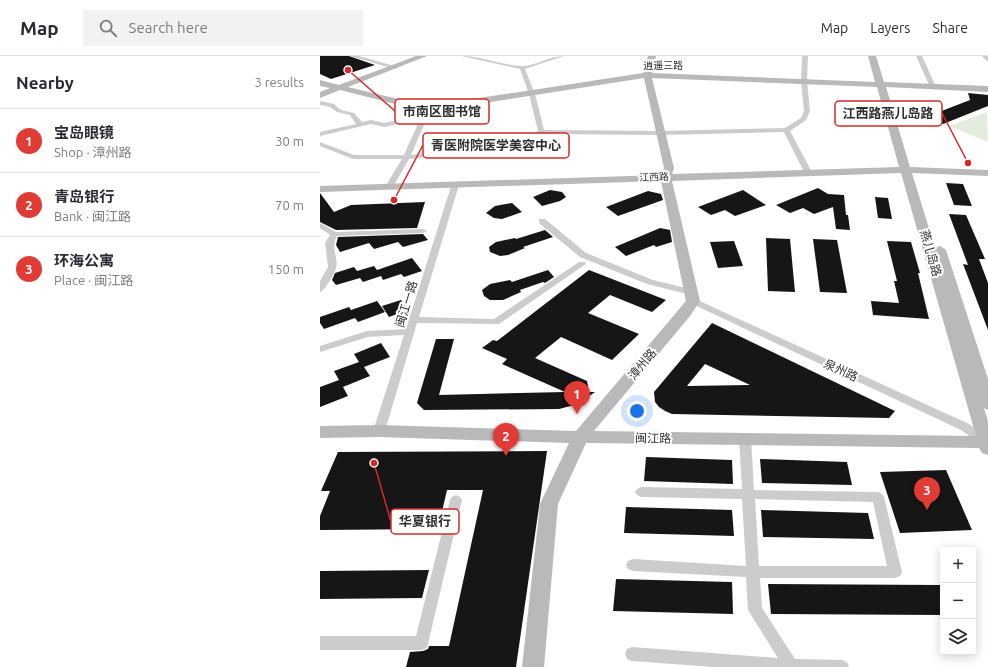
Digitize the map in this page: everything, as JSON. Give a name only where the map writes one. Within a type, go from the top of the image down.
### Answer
[{"type":"street","points":[[353,56],[395,67]]},
{"type":"street","points":[[320,95],[423,56]]},
{"type":"street","points":[[464,56],[522,68],[561,56]]},
{"type":"street","points":[[652,56],[647,75],[662,133],[669,168],[666,177],[692,296]]},
{"type":"street","points":[[320,144],[353,157],[407,157],[502,148],[541,132],[662,133],[786,130],[804,119],[807,111],[804,81],[805,56]]},
{"type":"street","name":"燕儿岛路","points":[[872,56],[884,85],[988,404]]},
{"type":"street","name":"燕儿岛路","points":[[879,56],[884,85]]},
{"type":"street","points":[[919,56],[933,87]]},
{"type":"street","points":[[985,56],[988,60]]},
{"type":"street","points":[[522,68],[532,94],[541,132]]},
{"type":"street","name":"逍遥三路","points":[[320,82],[343,87],[426,112],[647,75],[988,89]]},
{"type":"street","points":[[320,103],[332,105],[339,111],[352,114],[361,125]]},
{"type":"street","points":[[320,134],[371,122],[384,125],[426,112]]},
{"type":"street","points":[[389,187],[407,157],[426,112]]},
{"type":"street","points":[[786,130],[809,174]]},
{"type":"street","name":"燕儿岛路","points":[[911,170],[987,444]]},
{"type":"street","name":"江西路","points":[[320,189],[911,170],[988,173]]},
{"type":"street","name":"闽江一路","points":[[379,431],[455,185]]},
{"type":"street","name":"泉州路","points":[[542,221],[584,255],[650,282],[692,296],[965,428],[987,444]]},
{"type":"street","points":[[320,224],[334,234],[423,231]]},
{"type":"street","points":[[320,289],[332,267],[329,243],[334,234]]},
{"type":"street","points":[[413,320],[496,322],[582,264]]},
{"type":"street","name":"漳州路","points":[[533,667],[549,504],[580,437],[686,313],[692,296]]},
{"type":"street","points":[[320,349],[367,334],[410,332]]},
{"type":"street","name":"闽江路","points":[[320,432],[379,431],[580,437],[745,438],[987,444]]},
{"type":"street","points":[[745,438],[755,610],[792,666]]},
{"type":"street","points":[[633,565],[753,572],[895,572],[878,497],[748,493],[641,492]]},
{"type":"street","points":[[320,643],[422,643],[456,500]]},
{"type":"street","points":[[632,654],[792,666],[842,667]]},
{"type":"green space","points":[[987,112],[988,142],[949,126]]},
{"type":"building","points":[[320,56],[349,56],[375,65],[331,79],[320,74]]},
{"type":"building","points":[[968,93],[988,95],[988,106],[943,124],[926,117],[970,100]]},
{"type":"building","points":[[946,183],[963,184],[972,206],[954,205]]},
{"type":"building","points":[[818,188],[828,194],[844,195],[846,215],[848,215],[850,230],[836,229],[833,207],[814,214],[803,208],[790,213],[776,205]]},
{"type":"building","points":[[550,190],[562,192],[566,197],[560,201],[542,206],[533,197]]},
{"type":"building","points":[[743,190],[766,205],[735,216],[725,210],[711,215],[698,207]]},
{"type":"building","points":[[648,191],[661,194],[663,200],[618,216],[606,207]]},
{"type":"building","points":[[320,193],[334,212],[351,205],[425,202],[417,228],[336,230],[320,222]]},
{"type":"building","points":[[875,197],[888,198],[892,219],[878,218]]},
{"type":"building","points":[[512,203],[522,212],[502,219],[494,218],[486,213],[495,206]]},
{"type":"building","points":[[949,214],[966,215],[985,259],[979,259],[988,283],[988,330],[963,264],[968,265]]},
{"type":"building","points":[[660,228],[670,230],[672,242],[656,247],[654,245],[626,256],[615,247]]},
{"type":"building","points":[[545,230],[553,237],[523,247],[525,248],[508,255],[500,256],[490,252],[489,247],[496,242],[516,239]]},
{"type":"building","points":[[423,234],[428,240],[403,247],[398,242],[374,249],[369,243],[340,252],[336,245],[338,237]]},
{"type":"building","points":[[766,238],[790,239],[795,292],[768,291]]},
{"type":"building","points":[[813,239],[837,240],[847,293],[820,292]]},
{"type":"building","points":[[734,241],[743,266],[718,268],[710,242]]},
{"type":"building","points":[[887,241],[911,242],[920,273],[918,273],[929,319],[873,315],[871,301],[899,303],[894,281],[897,281]]},
{"type":"building","points":[[412,258],[422,271],[404,277],[401,274],[383,280],[381,276],[363,282],[360,278],[336,285],[332,280],[335,273],[354,267],[357,271],[374,266],[377,270]]},
{"type":"building","points":[[548,270],[554,277],[545,283],[543,282],[520,290],[521,292],[503,300],[490,300],[484,296],[482,290],[490,284],[510,280],[512,282]]},
{"type":"building","points":[[589,270],[666,300],[652,312],[610,295],[588,313],[639,334],[612,360],[561,337],[535,358],[587,381],[589,392],[595,392],[578,404],[559,409],[424,410],[417,403],[436,339],[454,339],[439,395],[565,392],[502,364],[507,359],[482,348],[493,340],[497,341]]},
{"type":"building","points":[[401,300],[408,310],[389,317],[382,306]]},
{"type":"building","points":[[377,301],[385,312],[358,322],[355,318],[324,329],[320,323],[320,317],[349,307],[351,310]]},
{"type":"building","points":[[712,323],[895,411],[889,418],[672,414],[659,407],[655,402],[654,392]],"holes":[[[705,364],[750,385],[687,386]]]},
{"type":"building","points":[[381,343],[390,357],[364,367],[370,376],[343,387],[348,396],[320,407],[320,387],[339,380],[334,371],[359,362],[354,354]]},
{"type":"building","points":[[547,451],[516,667],[406,667],[410,652],[423,651],[428,649],[429,646],[449,646],[483,490],[447,490],[438,529],[320,530],[320,516],[330,491],[321,491],[338,452]]},
{"type":"building","points":[[646,457],[732,460],[733,484],[644,481]]},
{"type":"building","points":[[760,459],[847,462],[852,485],[762,483]]},
{"type":"building","points":[[946,470],[972,530],[900,533],[880,472]]},
{"type":"building","points":[[626,507],[732,510],[734,536],[624,533]]},
{"type":"building","points":[[761,510],[868,513],[874,539],[763,537]]},
{"type":"building","points":[[429,570],[422,598],[320,599],[320,571]]},
{"type":"building","points":[[616,579],[732,582],[733,614],[613,611]]},
{"type":"building","points":[[768,584],[940,585],[940,615],[771,614]]},
{"type":"place","name":"市南区图书馆","points":[[348,70]]},
{"type":"place","name":"江西路燕儿岛路","points":[[968,163]]},
{"type":"place","name":"青医附院医学美容中心","points":[[394,200]]},
{"type":"place","name":"宝岛眼镜","points":[[577,414]]},
{"type":"place","name":"青岛银行","points":[[506,456]]},
{"type":"place","name":"华夏银行","points":[[374,463]]},
{"type":"place","name":"环海公寓","points":[[927,510]]}]
